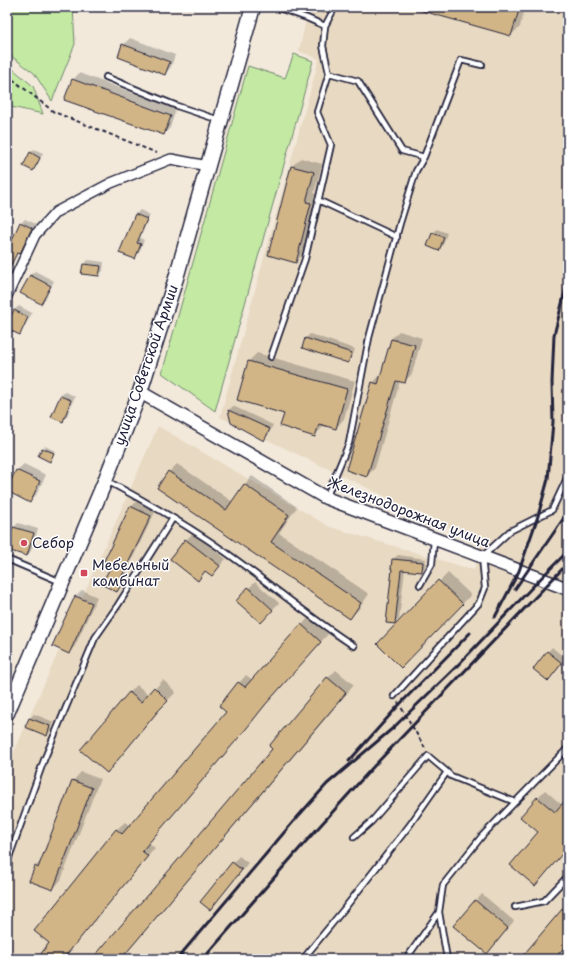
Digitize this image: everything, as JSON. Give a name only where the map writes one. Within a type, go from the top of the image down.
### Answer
[{"type":"main road","name":"улица Советской Армии","points":[[7,713],[105,480],[140,392],[176,278],[253,7]]},
{"type":"street","points":[[7,296],[35,235],[56,212],[111,183],[171,159],[208,166]]},
{"type":"street","name":"Железнодорожная улица","points":[[140,392],[326,498],[568,589]]},
{"type":"lane","points":[[276,7],[325,26]]},
{"type":"lane","points":[[271,357],[305,259],[331,145],[317,112],[329,73],[323,46],[325,26],[335,7]]},
{"type":"lane","points":[[326,498],[349,443],[370,338],[416,171],[424,157],[461,60],[482,65]]},
{"type":"lane","points":[[329,73],[358,81],[402,151],[424,157]]},
{"type":"lane","points":[[106,77],[177,106],[220,121]]},
{"type":"lane","points":[[318,200],[397,237]]},
{"type":"lane","points":[[394,696],[479,603],[485,588],[482,556],[510,531],[552,510],[568,476]]},
{"type":"lane","points":[[105,480],[173,518],[223,550],[334,633],[354,646]]},
{"type":"lane","points":[[7,863],[44,760],[95,638],[118,605],[173,518]]},
{"type":"lane","points":[[420,585],[432,564],[434,539]]},
{"type":"lane","points":[[7,559],[62,583]]},
{"type":"lane","points":[[447,959],[439,912],[443,885],[482,836],[568,748]]},
{"type":"lane","points":[[354,837],[372,821],[428,756],[451,776],[515,802]]},
{"type":"lane","points":[[303,959],[400,838],[447,772]]},
{"type":"lane","points":[[516,907],[544,902],[568,876]]},
{"type":"lane","points":[[406,959],[439,912]]},
{"type":"path","points":[[7,75],[54,112],[171,159]]},
{"type":"path","points":[[394,696],[426,750],[428,756]]},
{"type":"shaded area","points":[[309,7],[568,7],[568,959],[7,959],[7,768],[158,426],[330,527],[474,570],[482,543],[220,417],[319,59],[299,51]]},
{"type":"green space","points":[[7,7],[73,7],[75,44],[52,101],[34,73],[7,53]]},
{"type":"green space","points":[[294,54],[313,61],[215,411],[162,373],[248,66],[285,78]]},
{"type":"green space","points":[[7,64],[33,86],[43,114],[7,106]]},
{"type":"building","points":[[420,7],[520,7],[511,36],[419,10]]},
{"type":"building","points":[[122,44],[170,62],[165,75],[118,57]]},
{"type":"building","points":[[72,79],[171,116],[164,135],[64,100]]},
{"type":"building","points":[[30,152],[40,158],[33,171],[23,166]]},
{"type":"building","points":[[291,166],[314,172],[306,202],[311,203],[296,263],[268,255]]},
{"type":"building","points":[[135,214],[147,219],[137,243],[141,244],[135,259],[119,253]]},
{"type":"building","points":[[20,222],[32,228],[20,254],[17,253],[7,273],[7,251]]},
{"type":"building","points":[[432,233],[444,237],[439,251],[427,246]]},
{"type":"building","points":[[83,264],[101,266],[99,276],[81,274]]},
{"type":"building","points":[[30,275],[51,286],[41,304],[20,293]]},
{"type":"building","points":[[14,310],[28,317],[20,335],[7,329],[7,323]]},
{"type":"building","points":[[305,338],[352,353],[348,363],[302,348]]},
{"type":"building","points":[[391,339],[415,345],[405,383],[396,381],[367,477],[346,470],[372,382],[378,384]]},
{"type":"building","points":[[248,361],[347,389],[336,429],[319,424],[315,437],[280,426],[284,414],[237,400]]},
{"type":"building","points":[[60,396],[71,400],[63,422],[51,417]]},
{"type":"building","points":[[228,410],[270,429],[264,441],[231,423]]},
{"type":"building","points":[[42,448],[54,453],[50,462],[38,456]]},
{"type":"building","points":[[16,470],[40,481],[30,503],[7,491]]},
{"type":"building","points":[[168,471],[226,510],[244,484],[289,515],[271,542],[361,603],[350,619],[157,488]]},
{"type":"building","points":[[130,506],[151,516],[121,578],[124,579],[117,592],[101,584],[112,565],[104,561]]},
{"type":"building","points":[[13,527],[34,533],[27,556],[7,550]]},
{"type":"building","points":[[185,539],[220,566],[212,576],[205,571],[198,581],[170,559]]},
{"type":"building","points":[[392,559],[423,562],[422,572],[401,570],[395,624],[386,623]]},
{"type":"building","points":[[438,580],[463,604],[401,668],[377,644]]},
{"type":"building","points":[[248,587],[273,610],[261,623],[236,601]]},
{"type":"building","points":[[75,596],[92,603],[69,654],[52,646]]},
{"type":"building","points":[[301,624],[321,642],[265,705],[142,851],[148,856],[63,959],[37,959],[49,943],[34,931],[116,829],[122,834],[226,712],[219,706],[238,682],[245,687]]},
{"type":"building","points":[[547,651],[562,663],[548,681],[533,669]]},
{"type":"building","points":[[327,677],[346,693],[121,959],[92,959],[272,749],[269,746]]},
{"type":"building","points":[[154,687],[168,701],[107,773],[80,750],[129,692],[141,702]]},
{"type":"building","points":[[29,718],[50,726],[47,736],[25,727]]},
{"type":"building","points":[[72,780],[92,788],[53,890],[29,881],[35,866],[38,868]]},
{"type":"building","points":[[537,797],[555,812],[568,797],[568,847],[535,886],[510,865],[538,832],[520,817]]},
{"type":"building","points":[[232,862],[242,870],[210,910],[200,902]]},
{"type":"building","points":[[475,900],[508,928],[487,954],[453,926]]},
{"type":"building","points":[[563,908],[568,913],[568,943],[554,959],[520,959]]},
{"type":"railway","points":[[495,617],[519,571],[538,516],[548,479],[553,422],[552,382],[554,335],[568,280]]},
{"type":"railway","points":[[515,589],[568,512]]},
{"type":"railway","points":[[177,959],[327,784],[393,728],[457,666],[568,551]]},
{"type":"railway","points":[[203,959],[374,766],[568,563]]},
{"type":"railway","points":[[349,761],[399,705],[470,633]]},
{"type":"place","name":"Себор","points":[[24,543]]},
{"type":"place","name":"Мебельный комбинат","points":[[84,573]]}]
